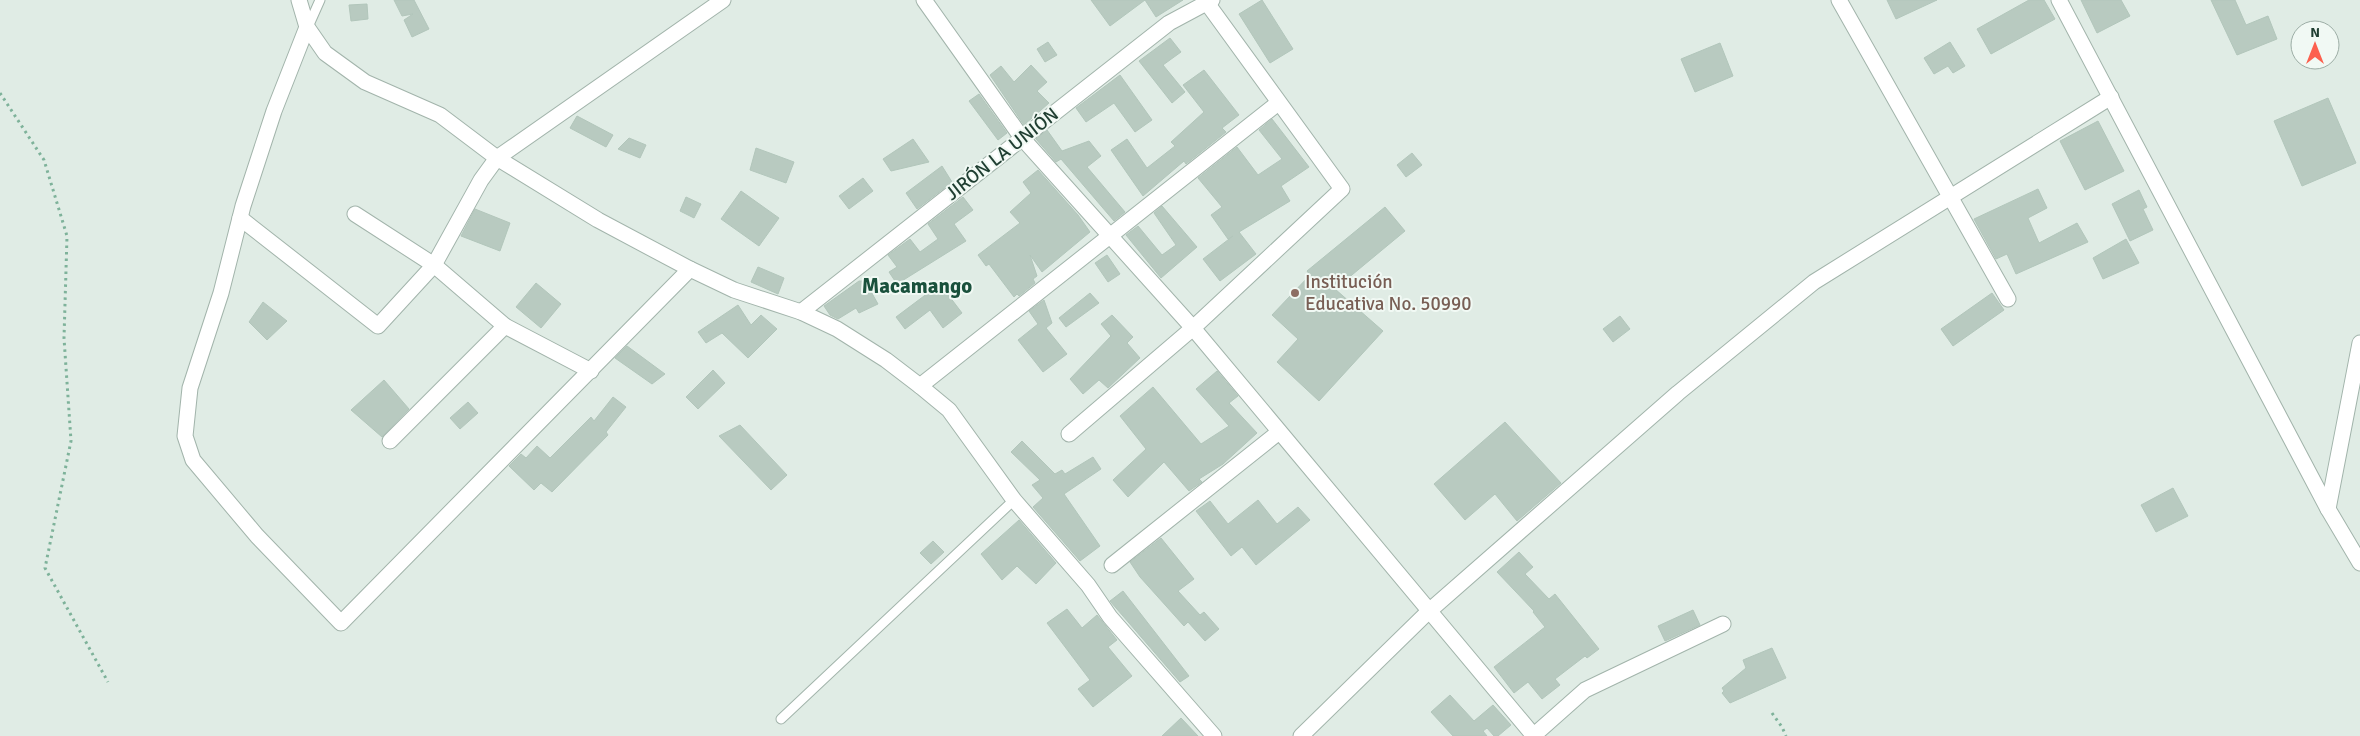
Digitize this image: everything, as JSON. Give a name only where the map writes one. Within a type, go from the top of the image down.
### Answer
[{"type":"street","points":[[298,0],[308,27],[325,53],[365,82],[440,115],[497,158],[598,220],[690,269],[734,290],[801,312],[837,328],[886,360],[920,386],[949,410],[1014,500],[1088,584],[1110,617],[1208,732]]},
{"type":"street","points":[[240,218],[378,326],[434,265],[481,180],[497,158],[723,0]]},
{"type":"street","points":[[924,0],[1022,138],[1193,328],[1533,736],[1585,690],[1722,624]]},
{"type":"street","points":[[1839,0],[2008,299]]},
{"type":"street","points":[[2059,0],[2328,509],[2360,564]]},
{"type":"street","points":[[1069,434],[1193,328],[1342,189],[1278,103],[1209,1]]},
{"type":"street","name":"JIRÓN LA UNIÓN","points":[[801,312],[1169,23],[1209,1]]},
{"type":"street","points":[[308,27],[274,112],[240,218],[221,294],[190,388],[185,436],[193,460],[257,536],[341,623],[690,269]]},
{"type":"street","points":[[1301,736],[1428,612],[1678,393],[1814,282],[2111,97]]},
{"type":"street","points":[[920,386],[1278,103]]},
{"type":"street","points":[[355,214],[434,265],[505,326],[591,371]]},
{"type":"street","points":[[390,441],[505,326]]},
{"type":"street","points":[[2328,509],[2360,343]]},
{"type":"street","points":[[1112,565],[1279,432]]},
{"type":"lane","points":[[308,27],[320,0]]},
{"type":"lane","points":[[781,719],[1014,500]]},
{"type":"path","points":[[0,93],[44,160],[67,236],[64,338],[71,441],[46,568],[108,682]]},
{"type":"path","points":[[1772,713],[1786,736]]},
{"type":"building","points":[[394,0],[414,0],[429,29],[412,37],[404,20],[413,14],[402,16]]},
{"type":"building","points":[[1091,0],[1145,0],[1110,26]]},
{"type":"building","points":[[1145,0],[1183,0],[1156,17]]},
{"type":"building","points":[[1262,0],[1293,49],[1270,63],[1239,14]]},
{"type":"building","points":[[1887,0],[1937,0],[1896,19]]},
{"type":"building","points":[[2029,0],[2044,0],[2055,19],[1991,54],[1977,29]]},
{"type":"building","points":[[2081,0],[2121,0],[2130,16],[2097,33]]},
{"type":"building","points":[[2211,0],[2235,0],[2246,25],[2268,16],[2277,39],[2237,55]]},
{"type":"building","points":[[367,4],[368,19],[351,21],[349,5]]},
{"type":"building","points":[[1170,38],[1181,52],[1163,65],[1185,92],[1172,103],[1139,61]]},
{"type":"building","points":[[1048,42],[1057,55],[1045,62],[1037,49]]},
{"type":"building","points":[[1950,42],[1965,66],[1953,73],[1948,66],[1934,74],[1924,58]]},
{"type":"building","points":[[1720,43],[1733,76],[1695,92],[1681,59]]},
{"type":"building","points":[[1031,65],[1047,82],[1037,91],[1049,103],[1024,125],[990,75],[1001,66],[1014,82]]},
{"type":"building","points":[[1204,70],[1239,115],[1222,128],[1226,132],[1186,164],[1184,161],[1143,196],[1111,150],[1127,139],[1147,168],[1175,146],[1171,142],[1204,112],[1183,85]]},
{"type":"building","points":[[1120,75],[1152,120],[1135,132],[1114,103],[1086,122],[1076,108]]},
{"type":"building","points":[[979,94],[1007,133],[998,140],[969,101]]},
{"type":"building","points":[[2328,98],[2356,163],[2302,186],[2274,121]]},
{"type":"building","points":[[577,116],[613,135],[606,147],[570,128]]},
{"type":"building","points":[[1272,119],[1309,167],[1281,186],[1290,201],[1239,232],[1256,254],[1220,281],[1203,259],[1233,236],[1228,239],[1211,215],[1222,207],[1198,178],[1237,147],[1258,175],[1282,159],[1259,130]]},
{"type":"building","points":[[2098,121],[2124,171],[2085,190],[2060,141]]},
{"type":"building","points":[[1047,130],[1062,151],[1089,141],[1101,156],[1087,167],[1125,212],[1114,221],[1061,159],[1056,162],[1036,139]]},
{"type":"building","points":[[629,138],[646,145],[640,158],[618,149]]},
{"type":"building","points":[[913,139],[929,162],[891,171],[883,159]]},
{"type":"building","points":[[756,148],[794,162],[786,183],[750,170]]},
{"type":"building","points":[[1412,153],[1422,165],[1406,177],[1397,165]]},
{"type":"building","points":[[942,166],[952,182],[917,209],[906,193]]},
{"type":"building","points":[[1038,170],[1078,215],[1090,232],[1042,272],[1030,255],[1037,276],[1033,279],[1035,283],[1019,296],[1017,294],[1014,297],[989,264],[986,266],[978,255],[1020,223],[1010,212],[1031,193],[1023,182]]},
{"type":"building","points":[[863,178],[873,191],[849,209],[839,196]]},
{"type":"building","points":[[2038,189],[2047,208],[2028,218],[2039,243],[2077,223],[2088,242],[2016,274],[2007,254],[1996,259],[1974,219]]},
{"type":"building","points":[[2139,190],[2147,207],[2143,209],[2153,230],[2130,241],[2112,204]]},
{"type":"building","points":[[741,191],[779,218],[759,246],[721,219]]},
{"type":"building","points":[[686,197],[701,204],[694,218],[680,211]]},
{"type":"building","points":[[963,197],[973,210],[954,224],[966,241],[897,284],[889,272],[897,267],[888,255],[910,239],[920,252],[938,239],[928,224]]},
{"type":"building","points":[[1162,206],[1197,247],[1161,278],[1126,235],[1138,226],[1162,255],[1176,245],[1154,213]]},
{"type":"building","points":[[1385,207],[1405,231],[1335,289],[1383,331],[1319,401],[1277,362],[1298,339],[1272,315],[1310,275],[1307,271]]},
{"type":"building","points":[[475,209],[510,223],[500,251],[461,236]]},
{"type":"building","points":[[2126,239],[2139,263],[2103,279],[2093,258]]},
{"type":"building","points":[[1107,255],[1120,274],[1108,282],[1095,263]]},
{"type":"building","points":[[758,267],[784,278],[778,294],[751,282]]},
{"type":"building","points":[[859,281],[865,281],[878,304],[859,313],[856,308],[838,319],[830,315],[824,306]]},
{"type":"building","points":[[536,283],[561,304],[541,328],[516,307]]},
{"type":"building","points":[[940,284],[962,313],[943,328],[930,310],[905,329],[896,317]]},
{"type":"building","points":[[1090,293],[1099,303],[1066,327],[1059,318]]},
{"type":"building","points":[[1992,293],[2004,310],[1953,346],[1941,329]]},
{"type":"building","points":[[1044,300],[1052,323],[1046,328],[1067,354],[1043,372],[1018,340],[1038,324],[1029,311]]},
{"type":"building","points":[[263,302],[287,321],[267,340],[249,322]]},
{"type":"building","points":[[738,305],[751,325],[761,315],[777,329],[748,358],[722,333],[706,343],[698,332]]},
{"type":"building","points":[[1112,315],[1133,337],[1127,343],[1140,358],[1108,388],[1099,380],[1083,394],[1070,379],[1111,336],[1101,324]]},
{"type":"building","points":[[1620,316],[1630,329],[1613,342],[1603,329]]},
{"type":"building","points":[[627,346],[665,374],[652,384],[615,358]]},
{"type":"building","points":[[713,370],[725,383],[698,409],[686,397]]},
{"type":"building","points":[[1217,371],[1238,396],[1229,403],[1257,433],[1223,464],[1199,479],[1202,482],[1189,491],[1164,462],[1128,497],[1113,480],[1146,449],[1120,416],[1153,387],[1201,444],[1229,426],[1196,389]]},
{"type":"building","points":[[384,380],[409,409],[382,437],[351,410]]},
{"type":"building","points":[[613,397],[626,407],[606,432],[608,435],[552,492],[541,483],[534,490],[509,466],[521,454],[526,458],[537,446],[550,458],[591,417],[594,421]]},
{"type":"building","points":[[468,402],[478,413],[460,429],[450,418]]},
{"type":"building","points":[[1505,422],[1561,483],[1517,521],[1495,494],[1465,520],[1434,484]]},
{"type":"building","points":[[740,425],[787,475],[771,490],[719,436]]},
{"type":"building","points":[[1022,441],[1055,474],[1062,470],[1065,474],[1093,457],[1101,469],[1064,494],[1100,546],[1080,561],[1033,507],[1043,498],[1032,485],[1040,480],[1011,452]]},
{"type":"building","points":[[2173,488],[2188,516],[2156,532],[2141,505]]},
{"type":"building","points":[[1258,500],[1277,524],[1298,507],[1310,520],[1256,565],[1242,547],[1231,556],[1196,511],[1210,501],[1228,524]]},
{"type":"building","points":[[1019,520],[1056,563],[1036,584],[1017,566],[1002,580],[981,554]]},
{"type":"building","points":[[1161,538],[1194,579],[1178,591],[1200,615],[1204,612],[1219,629],[1205,641],[1188,622],[1184,626],[1140,577],[1130,562]]},
{"type":"building","points":[[933,541],[944,552],[931,564],[920,553]]},
{"type":"building","points":[[1519,552],[1533,567],[1525,574],[1549,599],[1555,594],[1599,649],[1587,658],[1585,656],[1555,679],[1560,685],[1542,699],[1528,682],[1514,693],[1494,667],[1545,627],[1534,611],[1497,572]]},
{"type":"building","points":[[1123,591],[1189,676],[1180,682],[1110,601]]},
{"type":"building","points":[[1067,609],[1082,628],[1097,615],[1117,640],[1108,647],[1132,676],[1093,707],[1078,689],[1090,680],[1047,623]]},
{"type":"building","points":[[1693,610],[1700,625],[1665,641],[1658,626]]},
{"type":"building","points":[[1772,648],[1786,678],[1730,703],[1722,693],[1724,691],[1722,688],[1746,668],[1743,660]]},
{"type":"building","points":[[1450,695],[1474,721],[1493,705],[1511,725],[1498,736],[1494,736],[1487,728],[1483,731],[1487,736],[1453,736],[1431,712]]},
{"type":"building","points":[[1181,718],[1198,736],[1162,736]]},
{"type":"place","name":"Institución Educativa No. 50990","points":[[1295,293]]},
{"type":"district","name":"Macamango","points":[[917,286]]}]
